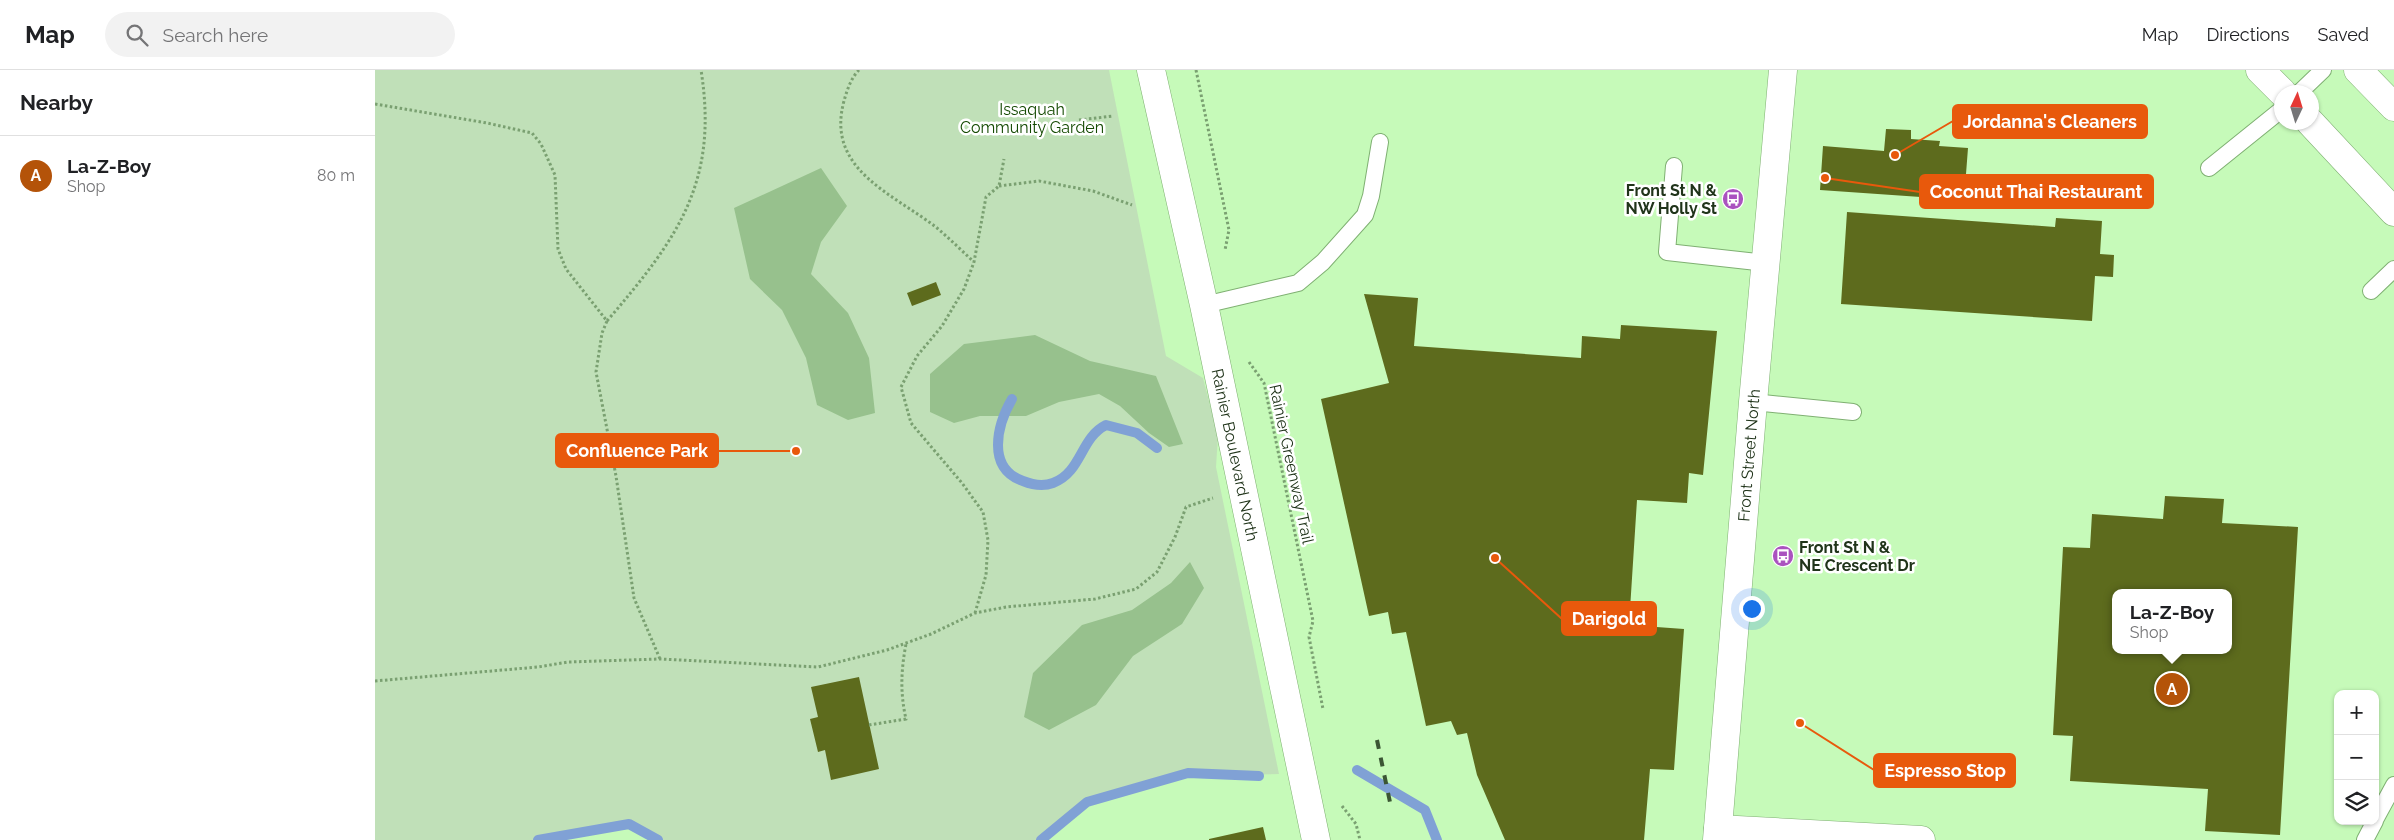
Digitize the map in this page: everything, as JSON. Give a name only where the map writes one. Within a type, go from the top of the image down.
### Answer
[{"type":"street","name":"Rainier Boulevard North","points":[[1151,70],[1204,305],[1316,840]]},
{"type":"street","name":"Front Street North","points":[[1718,834],[1753,402],[1783,70]]},
{"type":"street","points":[[2260,70],[2274,85]]},
{"type":"street","points":[[2359,70],[2394,107]]},
{"type":"street","points":[[2317,130],[2394,212]]},
{"type":"street","points":[[1718,834],[1921,840]]},
{"type":"lane","points":[[2308,85],[2323,70]]},
{"type":"lane","points":[[2209,168],[2274,116]]},
{"type":"lane","points":[[1204,305],[1298,283],[1342,242],[1365,215],[1371,196],[1380,142]]},
{"type":"lane","points":[[1674,166],[1667,252],[1766,263]]},
{"type":"lane","points":[[2371,291],[2394,269]]},
{"type":"lane","points":[[1753,402],[1853,412]]},
{"type":"lane","points":[[2379,813],[2394,785]]},
{"type":"lane","points":[[2365,840],[2373,825]]},
{"type":"path","points":[[660,659],[634,598],[613,460],[596,372],[602,333],[607,321],[668,245],[688,206],[696,184],[704,143],[705,94],[701,70]]},
{"type":"path","points":[[859,70],[851,82],[843,106],[842,135],[850,157],[861,172],[874,184],[937,228],[974,262]]},
{"type":"path","points":[[1196,70],[1229,230],[1223,258],[1231,299]]},
{"type":"path","points":[[375,104],[487,123],[532,133],[541,144],[555,174],[558,249],[566,268],[607,321]]},
{"type":"path","points":[[1079,120],[1113,116]]},
{"type":"path","points":[[999,186],[1004,159]]},
{"type":"path","points":[[975,613],[986,575],[988,540],[983,512],[962,483],[911,423],[901,387],[917,356],[942,326],[964,289],[974,262],[986,197],[999,186],[1039,181],[1093,191],[1132,205]]},
{"type":"path","name":"Rainier Greenway Trail","points":[[1248,360],[1264,383],[1313,621],[1309,637],[1324,712]]},
{"type":"path","points":[[375,681],[538,667],[568,662],[660,659],[818,667],[857,658],[906,643],[975,613],[1006,607],[1095,599],[1135,588],[1157,572],[1175,536],[1186,507],[1242,488]]},
{"type":"path","points":[[869,725],[906,719],[901,699],[902,667],[906,643]]},
{"type":"path","points":[[1343,806],[1356,824],[1360,840]]},
{"type":"green space","name":"Issaquah Community Garden","points":[[375,70],[1109,70],[1166,356],[1203,378],[1218,436],[1216,467],[1279,774],[1231,775],[1188,773],[1087,802],[1041,840],[658,840],[629,824],[538,840],[375,840]]},
{"type":"green space","points":[[821,168],[847,206],[821,242],[811,274],[848,313],[869,358],[875,413],[848,420],[817,405],[806,358],[782,310],[750,279],[734,208]]},
{"type":"green space","points":[[1035,335],[1090,361],[1156,376],[1183,444],[1169,447],[1149,433],[1120,406],[1099,394],[1059,402],[1026,416],[980,416],[954,423],[930,412],[930,374],[964,344]]},
{"type":"green space","points":[[1190,562],[1204,588],[1182,624],[1133,656],[1096,705],[1049,730],[1024,717],[1033,673],[1082,625],[1132,610],[1171,583]]},
{"type":"building","points":[[1886,129],[1911,130],[1911,139],[1940,141],[1939,146],[1968,148],[1964,200],[1820,190],[1823,146],[1884,151]]},
{"type":"building","points":[[1847,212],[2055,227],[2056,218],[2102,221],[2100,254],[2114,255],[2113,277],[2095,276],[2092,321],[1841,304]]},
{"type":"building","points":[[936,282],[941,295],[912,306],[907,293]]},
{"type":"building","points":[[1364,294],[1418,298],[1414,346],[1581,358],[1582,336],[1620,339],[1621,325],[1717,331],[1703,475],[1689,473],[1687,503],[1637,500],[1629,625],[1684,629],[1674,770],[1650,769],[1644,840],[1505,840],[1477,775],[1467,733],[1457,735],[1451,721],[1426,726],[1406,632],[1392,634],[1388,612],[1369,616],[1321,399],[1389,383]]},
{"type":"building","points":[[2165,496],[2224,499],[2222,523],[2298,527],[2280,835],[2205,831],[2208,789],[2070,781],[2073,736],[2053,735],[2063,547],[2090,548],[2092,514],[2163,519]]},
{"type":"building","points":[[859,677],[879,769],[831,780],[825,750],[818,752],[810,719],[818,717],[811,687]]},
{"type":"building","points":[[1263,827],[1266,840],[1209,840],[1209,839]]},
{"type":"waterway","points":[[1012,399],[999,433],[999,456],[1011,475],[1023,481],[1045,485],[1063,478],[1076,463],[1091,438],[1106,425],[1137,433],[1157,448]]},
{"type":"waterway","points":[[1357,770],[1425,810],[1437,840]]},
{"type":"waterway","points":[[1041,840],[1087,802],[1188,773],[1259,776]]},
{"type":"waterway","points":[[538,840],[629,824],[658,840]]},
{"type":"railway","points":[[1377,740],[1391,807]]},
{"type":"place","name":"Jordanna's Cleaners","points":[[1895,155]]},
{"type":"place","name":"Coconut Thai Restaurant","points":[[1825,178]]},
{"type":"place","name":"Front St N & NW Holly St","points":[[1733,199]]},
{"type":"place","name":"Confluence Park","points":[[796,451]]},
{"type":"place","name":"Front St N & NE Crescent Dr","points":[[1783,556]]},
{"type":"place","name":"Darigold","points":[[1495,558]]},
{"type":"place","name":"La-Z-Boy","points":[[2172,689]]},
{"type":"place","name":"Espresso Stop","points":[[1800,723]]}]
